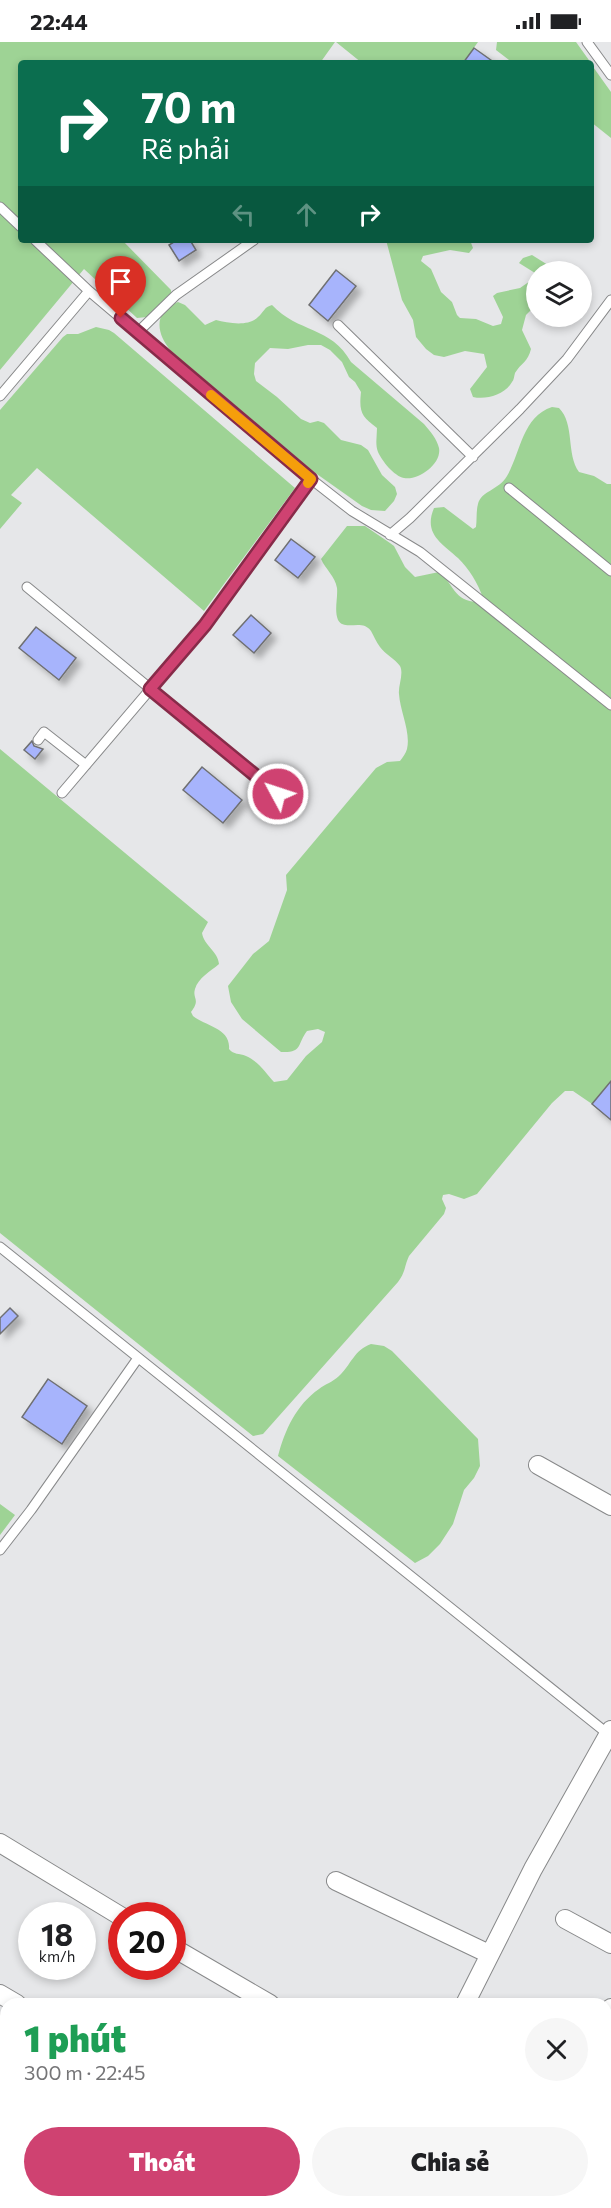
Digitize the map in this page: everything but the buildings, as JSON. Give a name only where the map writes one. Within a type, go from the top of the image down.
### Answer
[{"type":"street","points":[[538,1465],[611,1506]]},
{"type":"street","points":[[468,1998],[533,1869],[610,1732]]},
{"type":"street","points":[[0,1843],[108,1909]]},
{"type":"street","points":[[336,1881],[489,1954]]},
{"type":"street","points":[[565,1920],[611,1944]]},
{"type":"street","points":[[186,1955],[260,1998]]},
{"type":"lane","points":[[586,42],[611,75]]},
{"type":"lane","points":[[0,207],[18,224]]},
{"type":"lane","points":[[38,243],[89,291],[311,479],[352,511],[420,552],[611,705]]},
{"type":"lane","points":[[138,332],[176,295],[250,243]]},
{"type":"lane","points":[[0,396],[89,291]]},
{"type":"lane","points":[[390,534],[410,518],[473,457],[567,359],[611,300]]},
{"type":"lane","points":[[338,325],[473,457]]},
{"type":"lane","points":[[62,793],[205,625],[311,479]]},
{"type":"lane","points":[[509,488],[611,571]]},
{"type":"lane","points":[[27,587],[278,794]]},
{"type":"lane","points":[[38,740],[44,732],[86,765]]},
{"type":"lane","points":[[0,1247],[610,1732]]},
{"type":"lane","points":[[0,1550],[31,1510],[138,1358]]},
{"type":"green space","points":[[0,42],[335,42],[322,60],[18,60],[18,243],[125,243],[171,290],[171,294],[147,317],[137,318],[84,269],[0,370]]},
{"type":"green space","points":[[336,42],[478,42],[467,60],[358,60]]},
{"type":"green space","points":[[497,42],[576,42],[589,60],[509,60],[496,50]]},
{"type":"green space","points":[[594,68],[611,92],[611,138],[594,124]]},
{"type":"green space","points":[[387,243],[471,243],[473,248],[469,253],[450,250],[423,256],[421,261],[431,269],[441,292],[452,302],[460,318],[476,319],[493,326],[501,324],[503,317],[493,296],[520,288],[526,284],[526,315],[522,330],[531,349],[530,353],[505,390],[489,397],[473,397],[470,389],[487,367],[484,354],[465,351],[444,357],[434,355],[416,337],[413,320],[402,300]]},
{"type":"green space","points":[[532,255],[542,261],[526,261],[526,267],[519,263],[523,258]]},
{"type":"green space","points":[[178,302],[185,305],[205,325],[216,320],[232,323],[249,322],[272,305],[292,321],[334,342],[351,362],[424,424],[438,445],[437,460],[428,470],[416,477],[404,478],[396,474],[385,464],[378,452],[377,428],[362,413],[361,392],[349,377],[342,362],[330,350],[321,345],[288,349],[270,348],[255,363],[256,381],[301,419],[310,423],[318,421],[324,423],[341,440],[361,445],[368,450],[382,475],[395,487],[397,494],[385,511],[371,510],[362,506],[314,472],[171,351],[162,337],[161,317],[164,311]]},
{"type":"green space","points":[[96,327],[114,333],[295,488],[204,611],[37,468],[11,495],[22,503],[0,529],[0,410],[63,337]]},
{"type":"green space","points":[[552,407],[559,408],[567,422],[573,457],[579,472],[611,484],[611,1081],[592,1104],[573,1091],[565,1091],[552,1103],[477,1194],[464,1199],[449,1194],[443,1195],[442,1199],[446,1208],[444,1214],[409,1256],[398,1282],[263,1434],[253,1436],[0,1233],[0,749],[208,922],[202,933],[203,938],[219,964],[197,985],[194,992],[196,1002],[191,1012],[193,1016],[222,1032],[229,1042],[231,1051],[254,1061],[274,1082],[287,1080],[306,1056],[322,1042],[325,1032],[318,1029],[307,1031],[296,1049],[281,1052],[242,1019],[231,1002],[228,986],[253,954],[269,941],[287,890],[286,875],[376,768],[387,762],[400,761],[406,752],[408,742],[399,694],[400,666],[382,650],[367,627],[345,625],[338,620],[336,584],[321,559],[347,526],[365,526],[394,546],[405,567],[415,577],[439,572],[455,592],[464,599],[478,602],[483,598],[473,576],[440,542],[433,531],[431,517],[434,508],[444,507],[473,529],[476,527],[480,500],[504,481],[528,427],[542,412]]},
{"type":"green space","points":[[371,1344],[384,1346],[392,1351],[478,1439],[480,1466],[464,1490],[453,1524],[440,1544],[428,1556],[415,1563],[278,1456],[284,1437],[298,1410],[311,1395],[337,1378],[361,1350]]},
{"type":"green space","points":[[0,1504],[15,1515],[0,1535]]},
{"type":"slow traffic","points":[[211,395],[311,479],[308,483]]},
{"type":"route","points":[[121,318],[311,479],[205,625],[150,689],[278,794]]}]
